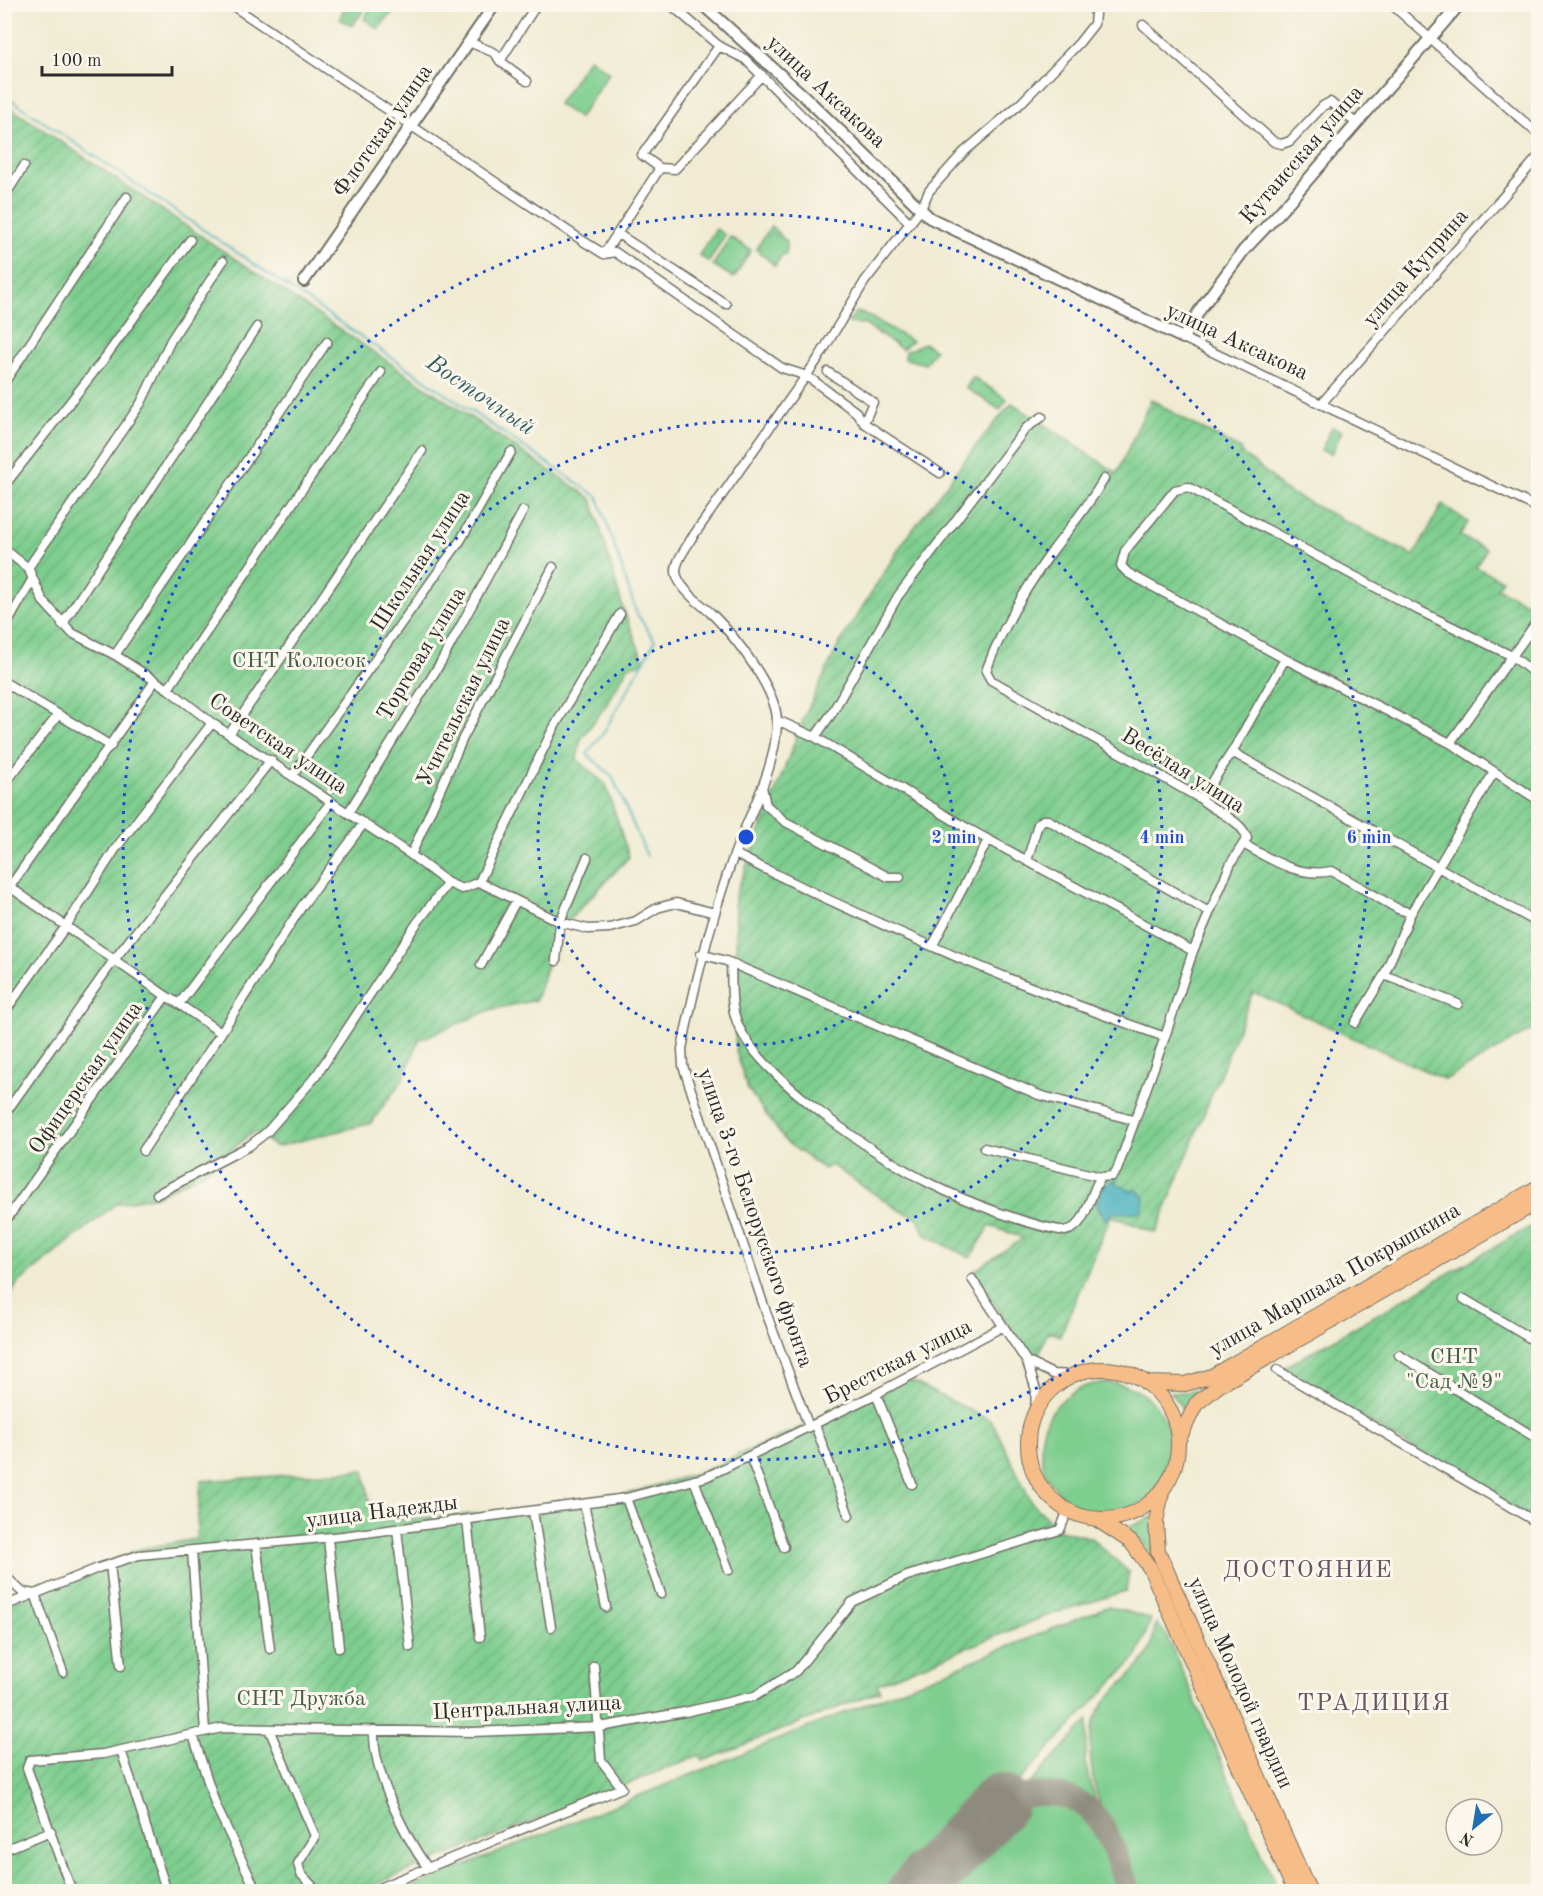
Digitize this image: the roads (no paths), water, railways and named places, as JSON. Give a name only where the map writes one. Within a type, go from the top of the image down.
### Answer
[{"type":"main road","name":"улица Маршала Покрышкина","points":[[1146,1383],[1185,1384],[1212,1376],[1539,1187]]},
{"type":"main road","name":"улица Маршала Покрышкина","points":[[1178,1443],[1196,1404],[1218,1386],[1539,1202]]},
{"type":"main road","points":[[1092,1370],[1111,1370],[1129,1374],[1146,1383],[1168,1408],[1175,1425],[1178,1443],[1173,1471],[1164,1487],[1151,1501],[1136,1511],[1118,1517],[1095,1518],[1068,1510],[1046,1493],[1032,1468],[1028,1441],[1035,1413],[1051,1391],[1074,1375],[1092,1370]]},
{"type":"main road","name":"улица Молодой гвардии","points":[[1164,1487],[1156,1522],[1158,1551],[1310,1892]]},
{"type":"main road","name":"улица Молодой гвардии","points":[[1095,1518],[1131,1542],[1149,1568],[1295,1892]]},
{"type":"street","points":[[230,4],[604,254],[615,252],[783,368],[807,376],[856,412],[864,423],[940,473]]},
{"type":"street","name":"Флотская улица","points":[[304,281],[495,4]]},
{"type":"street","points":[[500,61],[537,4]]},
{"type":"street","points":[[670,4],[719,46],[745,59],[909,222]]},
{"type":"street","name":"улица Аксакова","points":[[702,4],[806,98],[930,218],[1539,508]]},
{"type":"street","points":[[1096,4],[1094,24],[1079,43],[1021,103],[964,152],[929,191],[921,209],[865,281],[835,334],[807,376],[686,547],[678,562],[676,572],[680,584],[716,618],[750,660],[774,705],[777,720],[815,737],[988,840],[1193,951]]},
{"type":"street","points":[[1391,4],[1539,134]]},
{"type":"street","name":"Кутаисская улица","points":[[1183,338],[1201,308],[1244,250],[1460,4]]},
{"type":"street","points":[[1143,25],[1274,142],[1282,144],[1290,141],[1323,106],[1330,102],[1356,123]]},
{"type":"street","points":[[470,42],[495,53],[500,61],[526,81]]},
{"type":"street","points":[[719,46],[642,155],[660,168],[675,169],[762,75]]},
{"type":"street","name":"улица Куприна","points":[[1321,404],[1539,157]]},
{"type":"street","points":[[4,197],[24,166]]},
{"type":"street","points":[[604,254],[660,168]]},
{"type":"street","points":[[4,383],[127,197]]},
{"type":"street","points":[[618,234],[726,304]]},
{"type":"street","points":[[4,486],[104,359],[190,240]]},
{"type":"street","points":[[28,568],[141,403],[171,340],[223,261]]},
{"type":"street","points":[[62,625],[256,327]]},
{"type":"street","points":[[115,655],[327,342]]},
{"type":"street","points":[[168,689],[381,372]]},
{"type":"street","points":[[828,372],[873,402],[864,423]]},
{"type":"street","points":[[815,737],[832,713],[898,596],[1026,428],[1042,417]]},
{"type":"street","points":[[230,733],[422,451]]},
{"type":"street","name":"Школьная улица","points":[[294,775],[460,541],[511,452]]},
{"type":"street","name":"Весёлая улица","points":[[1104,478],[1087,508],[1054,549],[992,654],[986,671],[991,680],[1201,799],[1213,811],[1231,818],[1245,831],[1247,837],[1245,845],[1278,864],[1318,874],[1332,871],[1411,913]]},
{"type":"street","points":[[1539,676],[1512,656],[1416,609],[1188,488],[1175,489],[1125,551],[1121,566],[1285,659],[1450,743],[1539,800]]},
{"type":"street","name":"Торговая улица","points":[[348,813],[441,662],[523,511]]},
{"type":"street","name":"Советская улица","points":[[4,549],[28,568],[43,601],[62,625],[168,689],[212,723],[294,775],[448,883]]},
{"type":"street","name":"Учительская улица","points":[[411,855],[463,738],[553,567]]},
{"type":"street","points":[[4,629],[33,580]]},
{"type":"street","points":[[157,1194],[249,1146],[267,1132],[316,1076],[417,923],[448,883],[462,889],[479,882],[552,731],[620,614]]},
{"type":"street","points":[[1450,743],[1539,620]]},
{"type":"street","points":[[1201,799],[1232,752],[1285,659]]},
{"type":"street","points":[[4,895],[8,885],[111,746],[155,681]]},
{"type":"street","points":[[4,682],[111,746]]},
{"type":"street","points":[[4,785],[58,715]]},
{"type":"street","name":"улица 3-го Белорусского фронта","points":[[777,720],[774,747],[701,954],[682,1048],[683,1066],[767,1315],[849,1516]]},
{"type":"street","points":[[4,1013],[66,926],[116,848],[212,723]]},
{"type":"street","points":[[1232,752],[1438,869],[1450,873],[1539,923]]},
{"type":"street","points":[[4,1115],[114,960],[271,760]]},
{"type":"street","points":[[1354,1023],[1383,975],[1411,913],[1494,771]]},
{"type":"street","points":[[761,786],[766,805],[784,821],[888,877],[900,877]]},
{"type":"street","points":[[179,1004],[331,802]]},
{"type":"street","points":[[1027,861],[1038,824],[1043,820],[1048,820],[1209,912]]},
{"type":"street","points":[[143,1151],[302,906],[364,823]]},
{"type":"street","points":[[933,945],[988,840]]},
{"type":"street","points":[[984,1148],[1101,1177],[1112,1176],[1117,1170],[1133,1120],[1165,1037],[1193,951],[1232,863],[1245,845]]},
{"type":"street","points":[[735,854],[814,894],[933,945],[1102,1015],[1165,1037]]},
{"type":"street","points":[[556,961],[560,922],[587,858]]},
{"type":"street","points":[[479,882],[560,922],[588,929],[610,928],[636,921],[657,909],[676,903],[715,913]]},
{"type":"street","name":"Офицерская улица","points":[[4,1223],[166,996],[8,885]]},
{"type":"street","points":[[481,965],[516,901]]},
{"type":"street","points":[[701,954],[731,963],[1039,1095],[1133,1120]]},
{"type":"street","points":[[731,963],[736,1021],[751,1048],[772,1072],[856,1138],[931,1184],[1000,1212],[1065,1231],[1075,1229],[1080,1222],[1101,1177]]},
{"type":"street","points":[[1383,975],[1458,1004]]},
{"type":"street","points":[[166,996],[221,1033]]},
{"type":"street","points":[[972,1279],[1002,1327],[1028,1362],[1036,1390],[1035,1413]]},
{"type":"street","points":[[1464,1299],[1539,1343]]},
{"type":"street","name":"Брестская улица","points":[[812,1426],[1002,1327]]},
{"type":"street","points":[[1399,1355],[1539,1438]]},
{"type":"street","points":[[1028,1362],[1053,1374],[1074,1375]]},
{"type":"street","points":[[1277,1370],[1539,1523]]},
{"type":"street","points":[[876,1394],[912,1484]]},
{"type":"street","name":"улица Надежды","points":[[4,1606],[110,1564],[139,1555],[328,1538],[626,1498],[694,1480],[812,1426]]},
{"type":"street","points":[[750,1456],[784,1547]]},
{"type":"street","points":[[694,1480],[729,1570]]},
{"type":"street","points":[[626,1498],[661,1594]]},
{"type":"street","points":[[584,1504],[606,1607]]},
{"type":"street","name":"Центральная улица","points":[[51,1831],[27,1768],[30,1760],[121,1750],[205,1731],[269,1729],[473,1732],[600,1727],[755,1696],[796,1671],[852,1602],[907,1576],[1060,1530],[1068,1510]]},
{"type":"street","points":[[533,1511],[551,1626]]},
{"type":"street","points":[[467,1520],[480,1637]]},
{"type":"street","points":[[397,1529],[410,1647]]},
{"type":"street","points":[[328,1538],[339,1648]]},
{"type":"street","points":[[256,1544],[270,1649]]},
{"type":"street","points":[[192,1551],[205,1731]]},
{"type":"street","points":[[110,1564],[121,1666]]},
{"type":"street","points":[[4,1575],[22,1592],[35,1594],[63,1672]]},
{"type":"street","points":[[369,1892],[622,1788],[601,1760],[594,1666]]},
{"type":"street","points":[[269,1729],[315,1836],[298,1864],[301,1875],[318,1892]]},
{"type":"street","points":[[374,1730],[373,1747],[392,1801],[415,1850],[427,1868]]},
{"type":"street","points":[[193,1735],[216,1806],[257,1892]]},
{"type":"street","points":[[121,1750],[167,1892]]},
{"type":"street","points":[[4,1850],[51,1831],[72,1892]]},
{"type":"water","points":[[1117,1178],[1116,1183],[1131,1191],[1136,1189],[1145,1198],[1141,1212],[1113,1213],[1106,1220],[1096,1205],[1103,1186]]},
{"type":"waterway","name":"Восточный","points":[[4,95],[598,497],[637,614],[655,641],[604,732],[587,754],[612,776],[647,856]]},
{"type":"district","name":"ДОСТОЯНИЕ","points":[[1308,1571]]},
{"type":"district","name":"ТРАДИЦИЯ","points":[[1374,1704]]},
{"type":"park label","name":"СНТ Колосок","points":[[299,661]]},
{"type":"park label","name":"СНТ \"Сад №9\"","points":[[1454,1370]]},
{"type":"park label","name":"СНТ Дружба","points":[[301,1699]]}]
